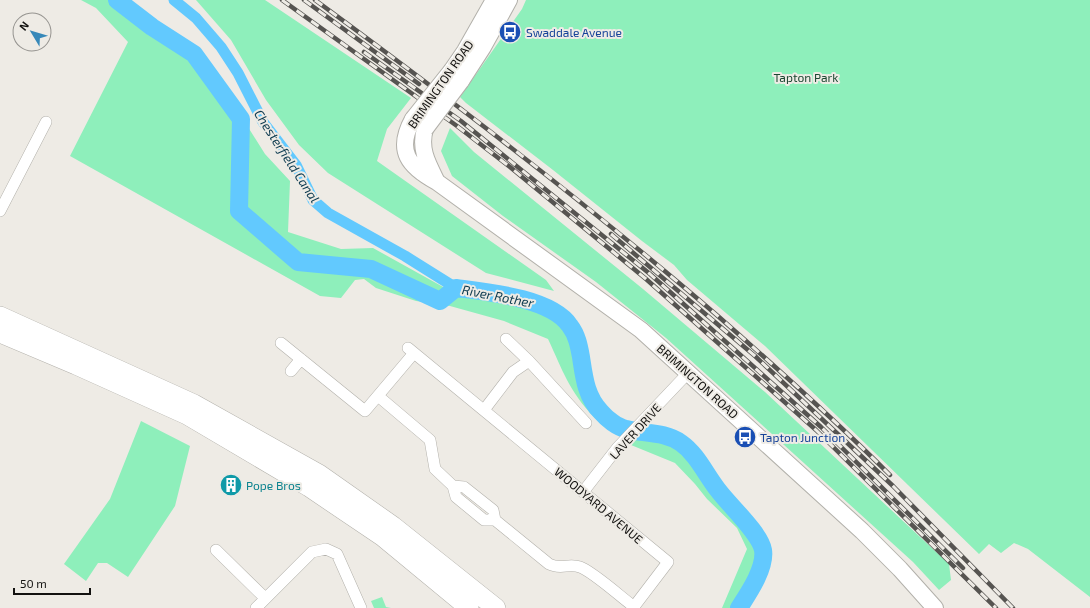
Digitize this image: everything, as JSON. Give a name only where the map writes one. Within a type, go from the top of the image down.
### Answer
[{"type":"highway","points":[[0,316],[194,404],[319,474],[393,526],[496,608]]},
{"type":"highway","points":[[0,333],[76,365],[187,415],[309,487],[383,537],[469,608]]},
{"type":"main road","name":"BRIMINGTON ROAD","points":[[456,76],[465,51],[494,0]]},
{"type":"main road","name":"BRIMINGTON ROAD","points":[[509,0],[483,47],[456,76],[419,124],[424,155],[437,182],[641,330],[857,526],[900,569],[935,608]]},
{"type":"street","points":[[0,211],[46,122]]},
{"type":"street","points":[[506,339],[529,361],[586,423]]},
{"type":"street","name":"WOODYARD AVENUE","points":[[281,343],[365,411],[411,351],[668,562],[633,607]]},
{"type":"street","points":[[291,371],[301,359]]},
{"type":"street","points":[[484,410],[514,372],[529,361]]},
{"type":"street","name":"LAVER DRIVE","points":[[583,492],[624,440],[688,373]]},
{"type":"street","points":[[378,396],[430,440],[435,469],[453,486],[456,497],[484,520],[495,520],[549,564],[557,567],[574,565],[584,569],[633,607]]},
{"type":"street","points":[[256,608],[312,552],[326,549],[337,554],[361,608]]},
{"type":"street","points":[[216,550],[265,598]]},
{"type":"green space","points":[[81,0],[123,0],[184,47],[241,116],[265,154],[290,181],[288,232],[341,249],[373,248],[445,288],[509,301],[551,315],[571,338],[577,376],[590,408],[621,432],[619,435],[612,432],[594,417],[578,398],[567,380],[548,339],[504,321],[450,306],[416,301],[376,288],[364,279],[355,280],[341,298],[320,296],[70,156],[128,42],[96,8]]},
{"type":"green space","points":[[196,0],[265,0],[411,98],[387,129],[377,161],[546,280],[554,291],[486,273],[328,173],[299,145],[266,100],[231,40]]},
{"type":"green space","name":"Tapton Park","points":[[526,0],[1090,0],[1090,597],[1028,549],[1014,543],[1001,553],[989,544],[979,554],[765,346],[687,280],[674,265],[460,97],[522,9]]},
{"type":"green space","points":[[450,128],[474,152],[643,289],[765,392],[949,564],[951,580],[939,590],[913,562],[666,338],[596,282],[503,216],[452,176],[441,151]]},
{"type":"green space","points":[[141,421],[190,446],[175,506],[128,577],[107,563],[98,563],[86,581],[64,564],[110,499]]},
{"type":"green space","points":[[636,436],[658,438],[679,446],[719,499],[749,535],[758,552],[751,572],[733,608],[722,608],[747,549],[737,528],[707,499],[675,463],[631,445]]},
{"type":"green space","points":[[382,597],[386,607],[391,608],[374,608],[371,601]]},
{"type":"waterway","name":"River Rother","points":[[117,0],[152,27],[194,54],[241,119],[239,211],[298,262],[371,269],[440,301],[456,288],[501,294],[518,298],[549,309],[561,316],[570,326],[576,337],[586,386],[592,400],[601,412],[612,422],[623,428],[633,431],[668,436],[681,443],[692,453],[718,490],[744,519],[761,543],[763,550],[762,565],[756,580],[739,608]]},
{"type":"waterway","name":"Chesterfield Canal","points":[[174,0],[196,18],[221,47],[238,73],[263,122],[296,165],[313,200],[328,213],[405,256],[456,288]]},
{"type":"railway","points":[[282,0],[457,126],[510,167],[646,279],[816,430],[996,608]]},
{"type":"railway","points":[[304,0],[419,84]]},
{"type":"railway","points":[[315,0],[520,154],[670,275],[827,414],[890,475]]},
{"type":"railway","points":[[364,52],[461,121],[650,274],[821,427],[963,568]]},
{"type":"railway","points":[[611,234],[755,356],[893,486],[1013,608]]},
{"type":"place","name":"Swaddale Avenue","points":[[510,32]]},
{"type":"place","name":"Tapton Junction","points":[[745,437]]},
{"type":"place","name":"Pope Bros","points":[[231,485]]}]
